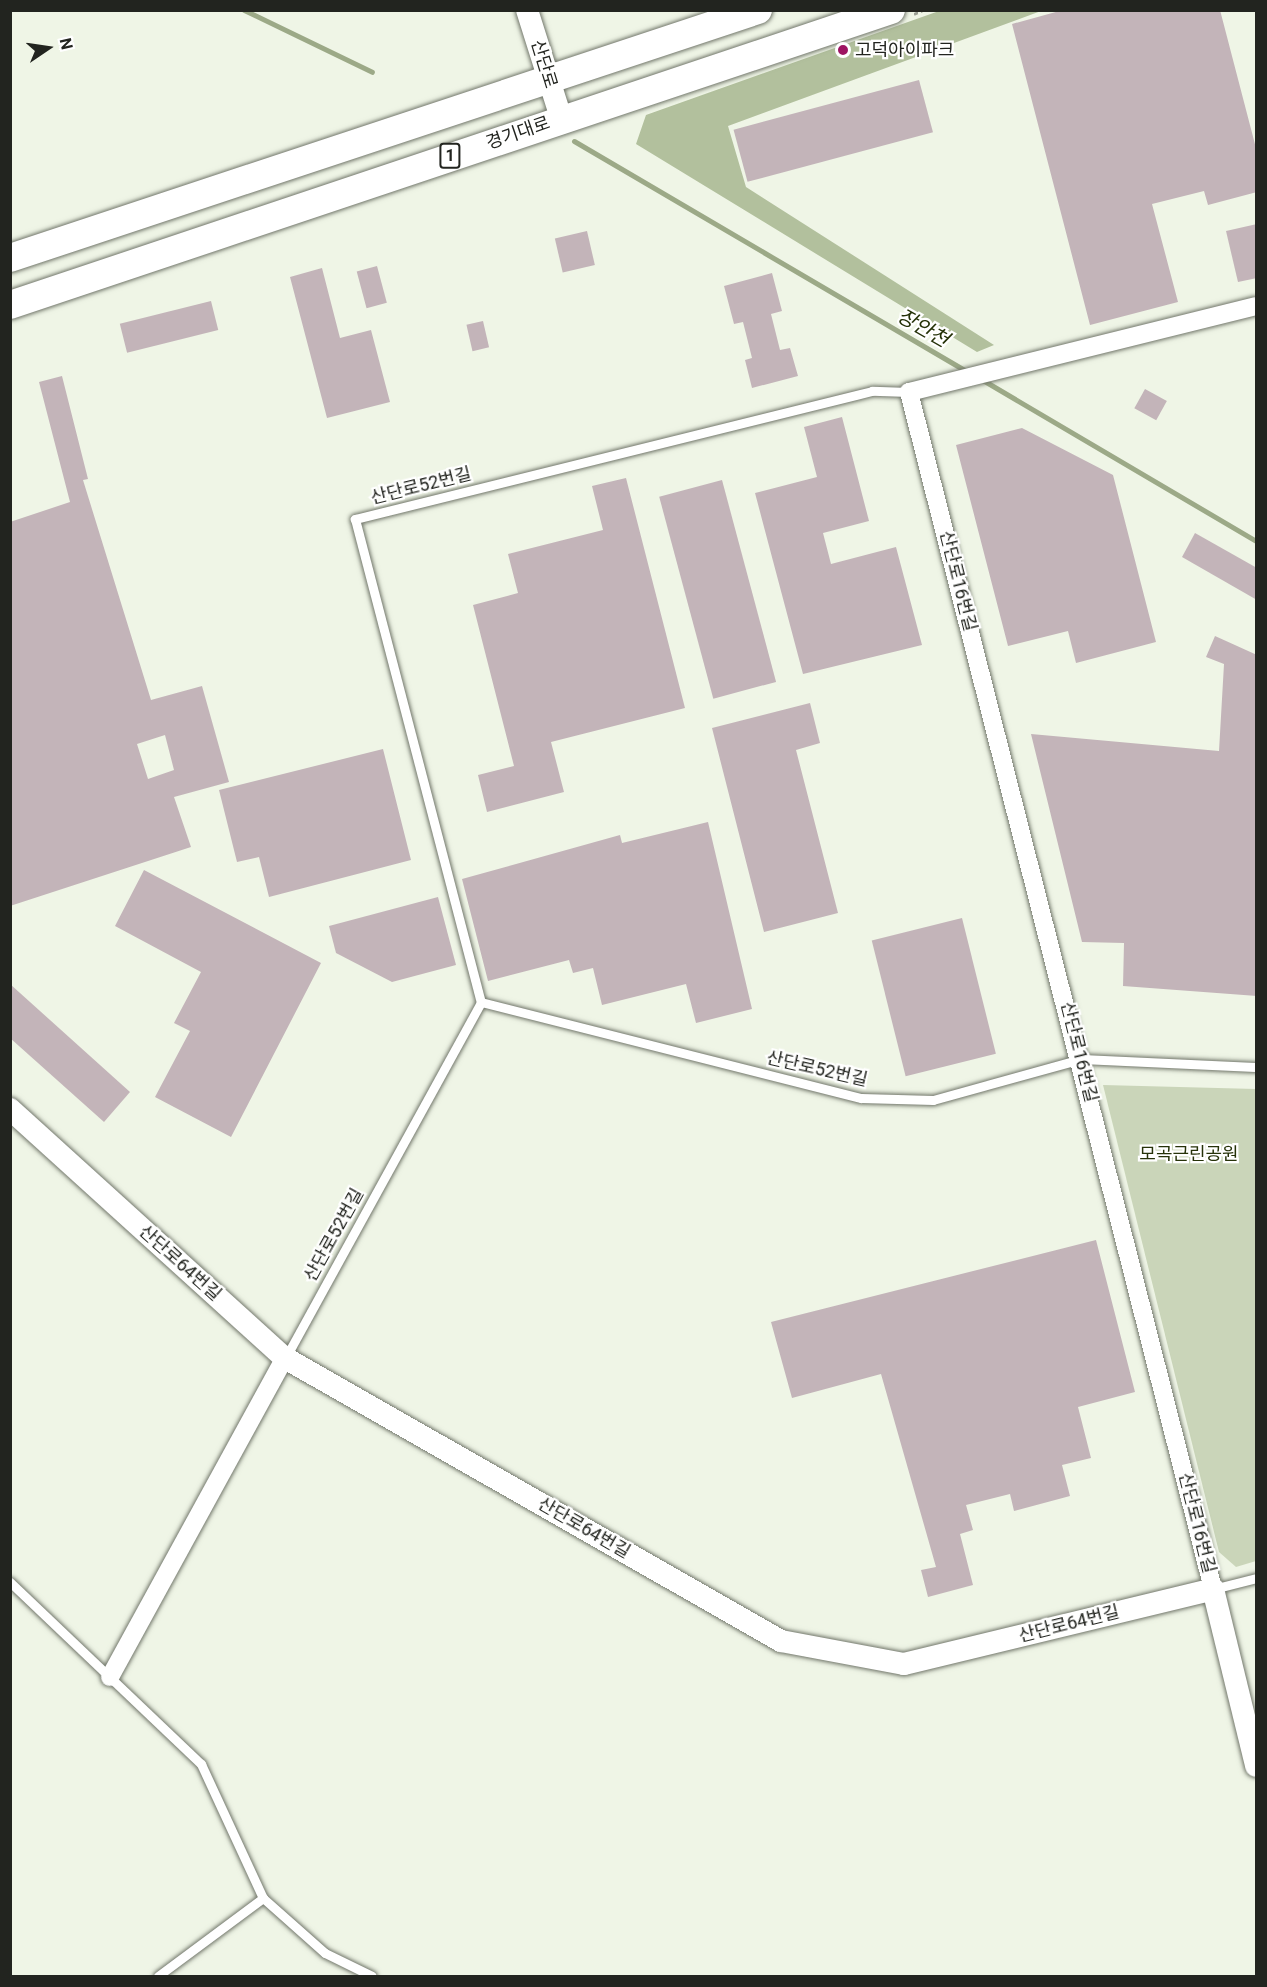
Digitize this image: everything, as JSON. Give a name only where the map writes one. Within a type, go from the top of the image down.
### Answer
[{"type":"main road","name":"1","points":[[10,258],[758,10]]},
{"type":"main road","name":"경기대로","points":[[10,305],[561,118],[891,10]]},
{"type":"street","name":"산단로","points":[[527,10],[561,118]]},
{"type":"street","points":[[909,392],[1039,362],[1257,306]]},
{"type":"street","name":"산단로16번길","points":[[909,392],[1081,1059],[1257,1766]]},
{"type":"street","name":"산단로64번길","points":[[10,1109],[285,1358],[781,1641],[904,1664],[1214,1589]]},
{"type":"street","points":[[110,1677],[285,1358]]},
{"type":"lane","name":"산단로52번길","points":[[285,1358],[481,1002],[355,519],[872,391],[909,392]]},
{"type":"lane","name":"산단로52번길","points":[[481,1002],[861,1098],[933,1100],[1081,1059],[1257,1067]]},
{"type":"lane","name":"산단로64번길","points":[[1214,1589],[1257,1578]]},
{"type":"lane","points":[[10,1582],[201,1764],[263,1898],[325,1953],[372,1977]]},
{"type":"lane","points":[[158,1977],[263,1898]]},
{"type":"green space","points":[[939,11],[1041,11],[728,126],[746,187],[994,345],[977,352],[636,144],[646,115]]},
{"type":"green space","name":"모곡근린공원","points":[[1103,1085],[1256,1089],[1256,1561],[1236,1567],[1219,1552]]},
{"type":"building","points":[[1063,10],[1220,10],[1257,152],[1257,192],[1208,205],[1204,191],[1152,204],[1178,302],[1090,325],[1012,24]]},
{"type":"building","points":[[919,80],[933,132],[748,182],[734,130]]},
{"type":"building","points":[[1257,224],[1257,278],[1238,282],[1226,231]]},
{"type":"building","points":[[587,231],[595,265],[563,273],[555,238]]},
{"type":"building","points":[[377,266],[387,303],[367,308],[357,271]]},
{"type":"building","points":[[322,268],[340,338],[371,330],[390,402],[327,418],[290,277]]},
{"type":"building","points":[[772,273],[782,311],[771,314],[780,350],[790,348],[798,376],[752,388],[745,360],[752,358],[743,322],[734,324],[724,286]]},
{"type":"building","points":[[211,301],[218,330],[127,353],[120,324]]},
{"type":"building","points":[[483,321],[489,347],[473,351],[466,325]]},
{"type":"building","points":[[62,376],[88,479],[83,480],[151,700],[202,686],[229,782],[174,797],[191,847],[10,906],[10,522],[70,502],[39,382]],"holes":[[[165,735],[174,770],[148,779],[137,744]]]},
{"type":"building","points":[[1145,389],[1167,401],[1156,420],[1134,408]]},
{"type":"building","points":[[842,417],[869,521],[823,533],[831,564],[896,547],[922,645],[803,674],[755,493],[817,477],[804,427]]},
{"type":"building","points":[[1022,428],[1113,475],[1156,642],[1076,663],[1068,631],[1008,646],[956,445]]},
{"type":"building","points":[[626,478],[685,708],[551,742],[564,792],[487,812],[478,775],[514,766],[473,605],[518,593],[508,554],[603,530],[592,486]]},
{"type":"building","points":[[722,480],[776,682],[713,699],[659,497]]},
{"type":"building","points":[[1195,533],[1257,568],[1257,600],[1182,557]]},
{"type":"building","points":[[1215,636],[1257,655],[1257,996],[1123,986],[1124,943],[1082,942],[1031,734],[1219,751],[1224,664],[1206,657]]},
{"type":"building","points":[[810,703],[820,743],[796,750],[838,913],[764,932],[712,728]]},
{"type":"building","points":[[383,749],[411,860],[269,897],[259,857],[237,862],[219,790]]},
{"type":"building","points":[[708,822],[752,1009],[696,1023],[686,984],[602,1005],[593,968],[573,973],[569,960],[488,981],[462,879],[620,835],[622,843]]},
{"type":"building","points":[[144,870],[321,963],[231,1137],[155,1097],[190,1031],[174,1023],[201,972],[115,926]]},
{"type":"building","points":[[438,897],[456,965],[392,982],[336,953],[329,926]]},
{"type":"building","points":[[962,918],[996,1054],[906,1076],[872,940]]},
{"type":"building","points":[[10,984],[130,1092],[104,1122],[10,1038]]},
{"type":"building","points":[[1096,1240],[1135,1392],[1078,1407],[1091,1458],[1062,1465],[1070,1496],[1014,1511],[1010,1494],[966,1505],[973,1530],[960,1534],[973,1585],[928,1597],[921,1570],[936,1567],[881,1374],[792,1398],[771,1322]]},
{"type":"waterway","name":"장안천","points":[[244,10],[372,72]]},
{"type":"waterway","name":"장안천","points":[[574,141],[968,372]]},
{"type":"waterway","name":"장안천","points":[[981,379],[1256,541]]},
{"type":"place","name":"고덕아이파크","points":[[843,50]]}]
